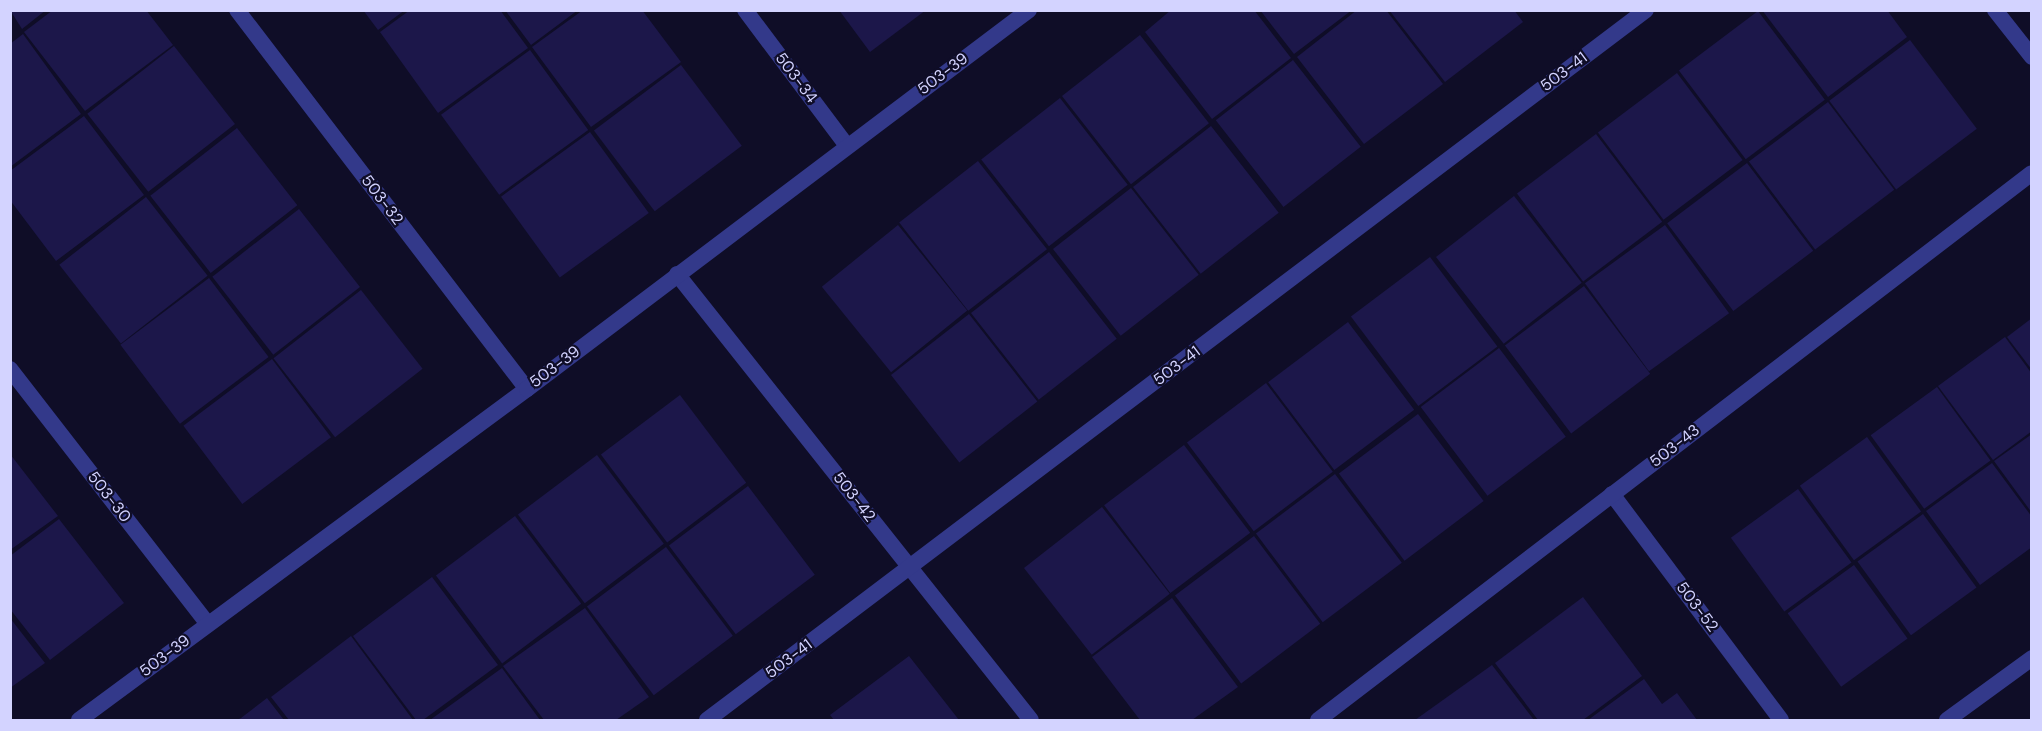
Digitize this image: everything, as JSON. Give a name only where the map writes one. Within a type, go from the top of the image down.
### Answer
[{"type":"street","name":"503-32","points":[[237,10],[527,389]]},
{"type":"street","name":"503-34","points":[[745,10],[847,146]]},
{"type":"street","name":"503-39","points":[[79,720],[527,389],[677,273],[1029,10]]},
{"type":"street","name":"503-41","points":[[707,720],[1646,10]]},
{"type":"street","points":[[1995,10],[2031,57]]},
{"type":"street","name":"503-43","points":[[1318,720],[2031,172]]},
{"type":"street","name":"503-42","points":[[677,273],[1031,720]]},
{"type":"street","name":"503-30","points":[[10,369],[208,624]]},
{"type":"street","name":"503-52","points":[[1612,494],[1781,720]]},
{"type":"street","points":[[1947,720],[2031,658]]},
{"type":"building","points":[[10,10],[46,10],[22,29]]},
{"type":"building","points":[[53,10],[146,10],[173,45],[85,111],[24,32]]},
{"type":"building","points":[[363,10],[405,10],[378,30]]},
{"type":"building","points":[[410,10],[500,10],[528,48],[438,113],[380,32]]},
{"type":"building","points":[[505,10],[578,10],[531,45]]},
{"type":"building","points":[[583,10],[642,10],[681,62],[591,127],[532,47]]},
{"type":"building","points":[[839,10],[926,10],[870,52]]},
{"type":"building","points":[[1171,10],[1254,10],[1291,58],[1212,119],[1145,32]]},
{"type":"building","points":[[1260,10],[1352,10],[1294,54]]},
{"type":"building","points":[[1357,10],[1386,10],[1443,84],[1364,144],[1297,57]]},
{"type":"building","points":[[1389,10],[1514,10],[1523,22],[1445,82]]},
{"type":"building","points":[[1762,10],[1887,10],[1907,37],[1828,97]]},
{"type":"building","points":[[1758,11],[1825,100],[1746,159],[1679,71]]},
{"type":"building","points":[[23,34],[81,114],[10,167],[10,44]]},
{"type":"building","points":[[1140,35],[1209,123],[1131,184],[1062,96]]},
{"type":"building","points":[[1910,40],[1977,129],[1896,189],[1829,101]]},
{"type":"building","points":[[174,46],[235,124],[148,192],[87,114]]},
{"type":"building","points":[[530,50],[588,130],[499,195],[441,115]]},
{"type":"building","points":[[1293,60],[1361,147],[1283,207],[1216,120]]},
{"type":"building","points":[[681,65],[742,146],[655,211],[594,131]]},
{"type":"building","points":[[1677,73],[1743,160],[1664,220],[1598,133]]},
{"type":"building","points":[[1060,98],[1128,185],[1049,246],[981,160]]},
{"type":"building","points":[[1828,102],[1894,190],[1815,249],[1749,162]]},
{"type":"building","points":[[84,116],[144,195],[56,261],[10,200],[10,171]]},
{"type":"building","points":[[1211,126],[1279,213],[1201,274],[1133,187]]},
{"type":"building","points":[[237,128],[297,205],[211,273],[150,196]]},
{"type":"building","points":[[590,132],[649,213],[560,278],[501,197]]},
{"type":"building","points":[[1596,134],[1662,222],[1583,281],[1517,194]]},
{"type":"building","points":[[978,161],[1047,249],[968,311],[899,223]]},
{"type":"building","points":[[1747,163],[1813,251],[1733,311],[1667,223]]},
{"type":"building","points":[[1131,188],[1199,275],[1121,336],[1053,249]]},
{"type":"building","points":[[1514,196],[1582,283],[1504,344],[1436,257]]},
{"type":"building","points":[[146,197],[208,276],[121,344],[59,265]]},
{"type":"building","points":[[299,209],[360,287],[273,355],[212,277]]},
{"type":"building","points":[[898,225],[967,310],[891,372],[822,287]]},
{"type":"building","points":[[1665,225],[1729,313],[1649,371],[1585,283]]},
{"type":"building","points":[[1049,252],[1117,339],[1039,400],[971,313]]},
{"type":"building","points":[[1430,257],[1497,346],[1418,406],[1351,317]]},
{"type":"building","points":[[209,278],[269,357],[180,424],[120,345]]},
{"type":"building","points":[[1584,286],[1650,374],[1571,433],[1505,346]]},
{"type":"building","points":[[361,290],[423,369],[335,437],[274,358]]},
{"type":"building","points":[[969,314],[1037,401],[959,462],[891,375]]},
{"type":"building","points":[[2032,318],[2032,370],[2007,337]]},
{"type":"building","points":[[1348,322],[1414,410],[1334,470],[1268,382]]},
{"type":"building","points":[[2005,337],[2032,374],[2032,431],[1993,460],[1938,386]]},
{"type":"building","points":[[1499,348],[1566,437],[1488,496],[1421,407]]},
{"type":"building","points":[[272,359],[331,437],[242,504],[183,426]]},
{"type":"building","points":[[1266,383],[1333,472],[1254,531],[1187,443]]},
{"type":"building","points":[[1937,387],[1990,461],[1924,509],[1871,435]]},
{"type":"building","points":[[680,395],[746,483],[667,542],[601,455]]},
{"type":"building","points":[[1418,414],[1484,501],[1405,561],[1339,474]]},
{"type":"building","points":[[2032,434],[2032,513],[1994,461]]},
{"type":"building","points":[[1867,437],[1921,511],[1854,560],[1800,486]]},
{"type":"building","points":[[1184,445],[1250,533],[1170,593],[1104,505]]},
{"type":"building","points":[[10,454],[58,516],[10,550]]},
{"type":"building","points":[[597,455],[664,544],[585,603],[518,515]]},
{"type":"building","points":[[1992,463],[2032,517],[2032,547],[1980,585],[1926,511]]},
{"type":"building","points":[[1335,474],[1402,563],[1323,622],[1256,534]]},
{"type":"building","points":[[748,486],[815,575],[736,634],[669,546]]},
{"type":"building","points":[[1798,489],[1851,563],[1784,611],[1731,538]]},
{"type":"building","points":[[1102,507],[1170,594],[1092,655],[1024,568]]},
{"type":"building","points":[[1923,514],[1976,588],[1911,635],[1857,562]]},
{"type":"building","points":[[515,516],[581,604],[502,663],[436,576]]},
{"type":"building","points":[[59,519],[124,603],[50,660],[10,609],[10,556]]},
{"type":"building","points":[[1254,536],[1320,624],[1241,683],[1175,596]]},
{"type":"building","points":[[666,547],[733,636],[654,695],[587,607]]},
{"type":"building","points":[[1854,565],[1907,639],[1841,687],[1788,613]]},
{"type":"building","points":[[432,577],[498,665],[423,720],[416,720],[353,636]]},
{"type":"building","points":[[1583,597],[1642,676],[1583,720],[1538,720],[1495,663]]},
{"type":"building","points":[[1172,598],[1238,687],[1192,720],[1140,720],[1092,657]]},
{"type":"building","points":[[585,608],[649,697],[616,720],[544,720],[503,666]]},
{"type":"building","points":[[10,618],[45,663],[10,688]]},
{"type":"building","points":[[351,636],[413,720],[289,720],[271,697]]},
{"type":"building","points":[[909,656],[959,720],[834,720],[830,715]]},
{"type":"building","points":[[1492,665],[1534,720],[1415,720]]},
{"type":"building","points":[[502,668],[540,720],[430,720]]},
{"type":"building","points":[[1644,679],[1662,704],[1677,693],[1697,720],[1588,720]]},
{"type":"building","points":[[267,698],[284,720],[237,720],[241,718]]}]
